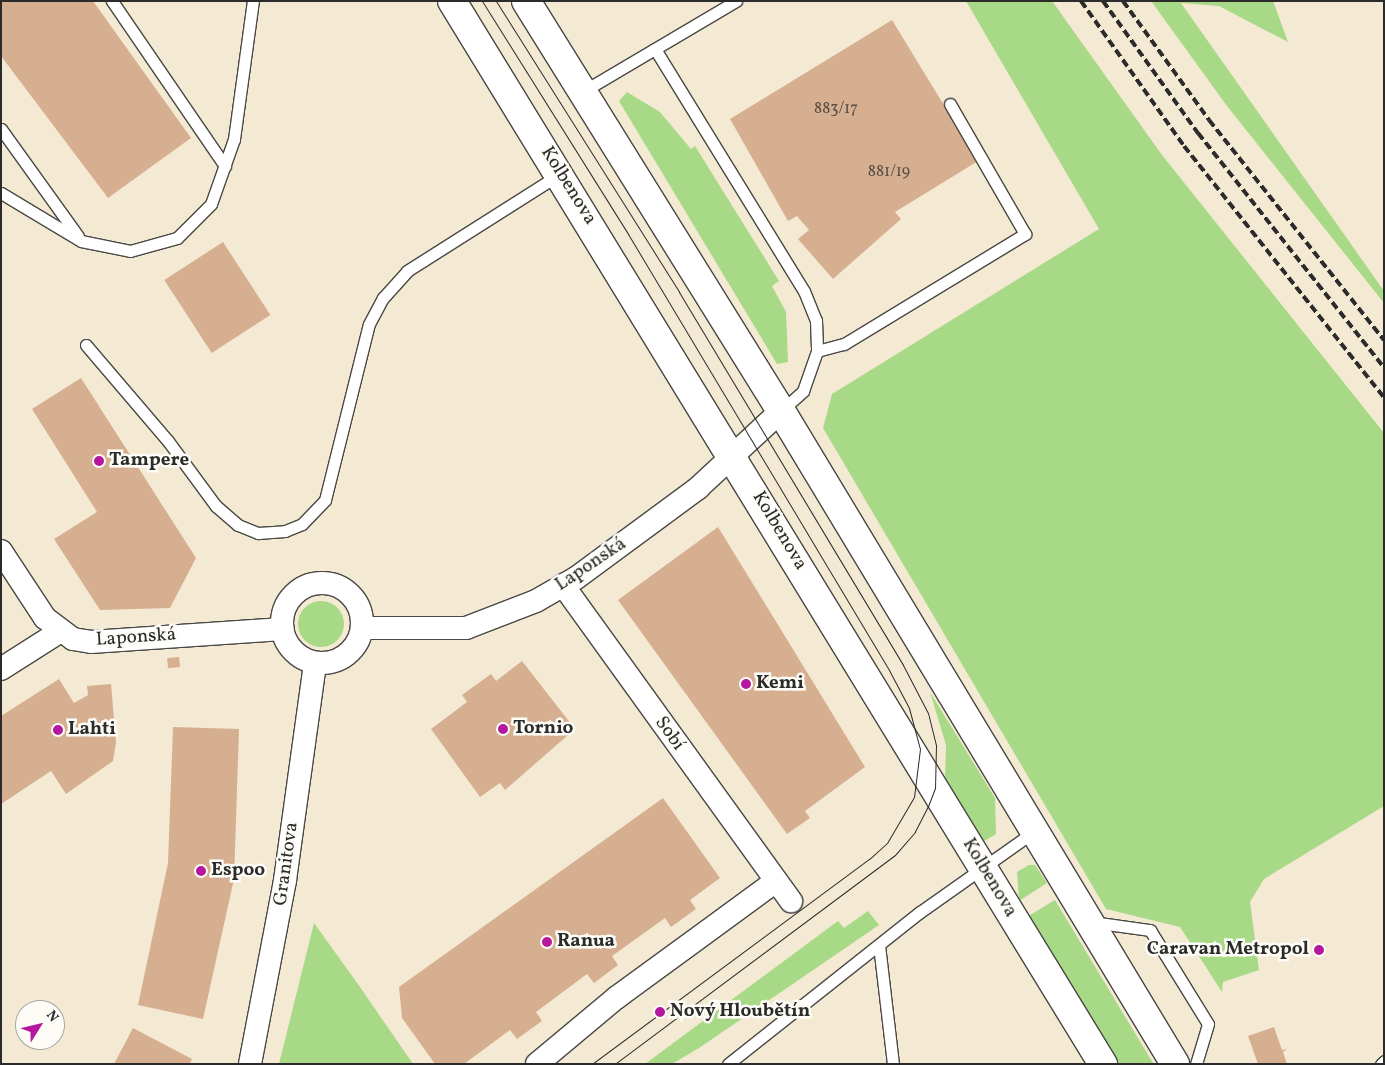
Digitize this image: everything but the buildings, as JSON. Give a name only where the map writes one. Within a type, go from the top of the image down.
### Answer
[{"type":"main road","name":"Kolbenova","points":[[452,1],[561,173],[1103,1064]]},
{"type":"main road","points":[[526,1],[781,411],[1175,1064]]},
{"type":"street","name":"Laponská","points":[[362,628],[466,628],[500,617],[563,585],[698,488],[781,411]]},
{"type":"street","points":[[1,551],[59,632],[1,670]]},
{"type":"street","points":[[327,583],[353,599],[362,628],[351,651],[340,659],[315,662],[294,651],[283,629],[282,617],[294,595],[303,588],[327,583]]},
{"type":"street","name":"Sobí","points":[[563,585],[791,901]]},
{"type":"street","name":"Laponská","points":[[59,632],[91,642],[283,629]]},
{"type":"street","name":"Granitova","points":[[250,1064],[286,880],[315,662]]},
{"type":"street","points":[[537,1064],[616,998],[776,881]]},
{"type":"lane","points":[[112,1],[225,166]]},
{"type":"lane","points":[[1,193],[82,241],[130,251],[177,238],[210,204],[234,139],[253,1]]},
{"type":"lane","points":[[582,92],[736,1]]},
{"type":"lane","points":[[655,49],[804,290],[816,320],[817,351],[803,391],[781,411]]},
{"type":"lane","points":[[817,351],[844,344],[1025,234],[950,104]]},
{"type":"lane","points":[[1,130],[82,241]]},
{"type":"lane","points":[[86,345],[168,441],[216,506],[238,525],[258,533],[285,531],[302,524],[326,500],[369,324],[383,298],[407,271],[561,173]]},
{"type":"lane","points":[[728,1064],[879,945],[1035,831]]},
{"type":"lane","points":[[1090,922],[1150,930],[1208,1024],[1196,1064]]},
{"type":"lane","points":[[879,945],[893,1064]]},
{"type":"lane","points":[[1381,1064],[1384,1061]]},
{"type":"green space","points":[[966,1],[1052,1],[1162,155],[1384,433],[1384,806],[1264,879],[1250,902],[1259,970],[1223,982],[1222,992],[1180,927],[1106,909],[823,428],[832,394],[1099,229]]},
{"type":"green space","points":[[1151,1],[1273,1],[1288,42],[1219,6],[1181,3],[1384,291],[1384,303],[1227,106]]},
{"type":"green space","points":[[627,92],[660,112],[691,149],[695,146],[779,281],[772,286],[786,312],[788,362],[777,364],[619,101]]},
{"type":"green space","points":[[321,601],[334,605],[340,611],[344,624],[340,637],[334,643],[321,647],[308,643],[302,637],[298,624],[302,611],[308,605]]},
{"type":"green space","points":[[930,692],[995,798],[996,834],[983,842],[945,778],[946,745]]},
{"type":"green space","points":[[1029,865],[1035,865],[1047,883],[1019,901],[1017,872]]},
{"type":"green space","points":[[1055,900],[1154,1064],[1115,1064],[1027,917]]},
{"type":"green space","points":[[868,911],[879,925],[699,1048],[672,1064],[645,1064],[838,921],[844,928]]},
{"type":"green space","points":[[314,923],[360,987],[413,1064],[279,1064]]},
{"type":"tram line","points":[[482,1],[628,234],[889,670],[909,708],[920,749],[914,797],[887,843],[869,859],[592,1064]]},
{"type":"tram line","points":[[496,1],[679,292],[903,665],[928,713],[936,745],[935,788],[915,832],[895,855],[615,1064]]},
{"type":"railway","points":[[1081,1],[1184,146],[1384,397]]},
{"type":"railway","points":[[1103,1],[1198,133],[1384,368]]},
{"type":"railway","points":[[1123,1],[1209,120],[1384,340]]},
{"type":"place","name":"Tampere","points":[[99,461]]},
{"type":"place","name":"Kemi","points":[[746,684]]},
{"type":"place","name":"Tornio","points":[[503,729]]},
{"type":"place","name":"Lahti","points":[[58,730]]},
{"type":"place","name":"Espoo","points":[[201,871]]},
{"type":"place","name":"Ranua","points":[[547,942]]},
{"type":"place","name":"Caravan Metropol","points":[[1319,950]]},
{"type":"place","name":"Nový Hloubětín","points":[[660,1012]]}]
